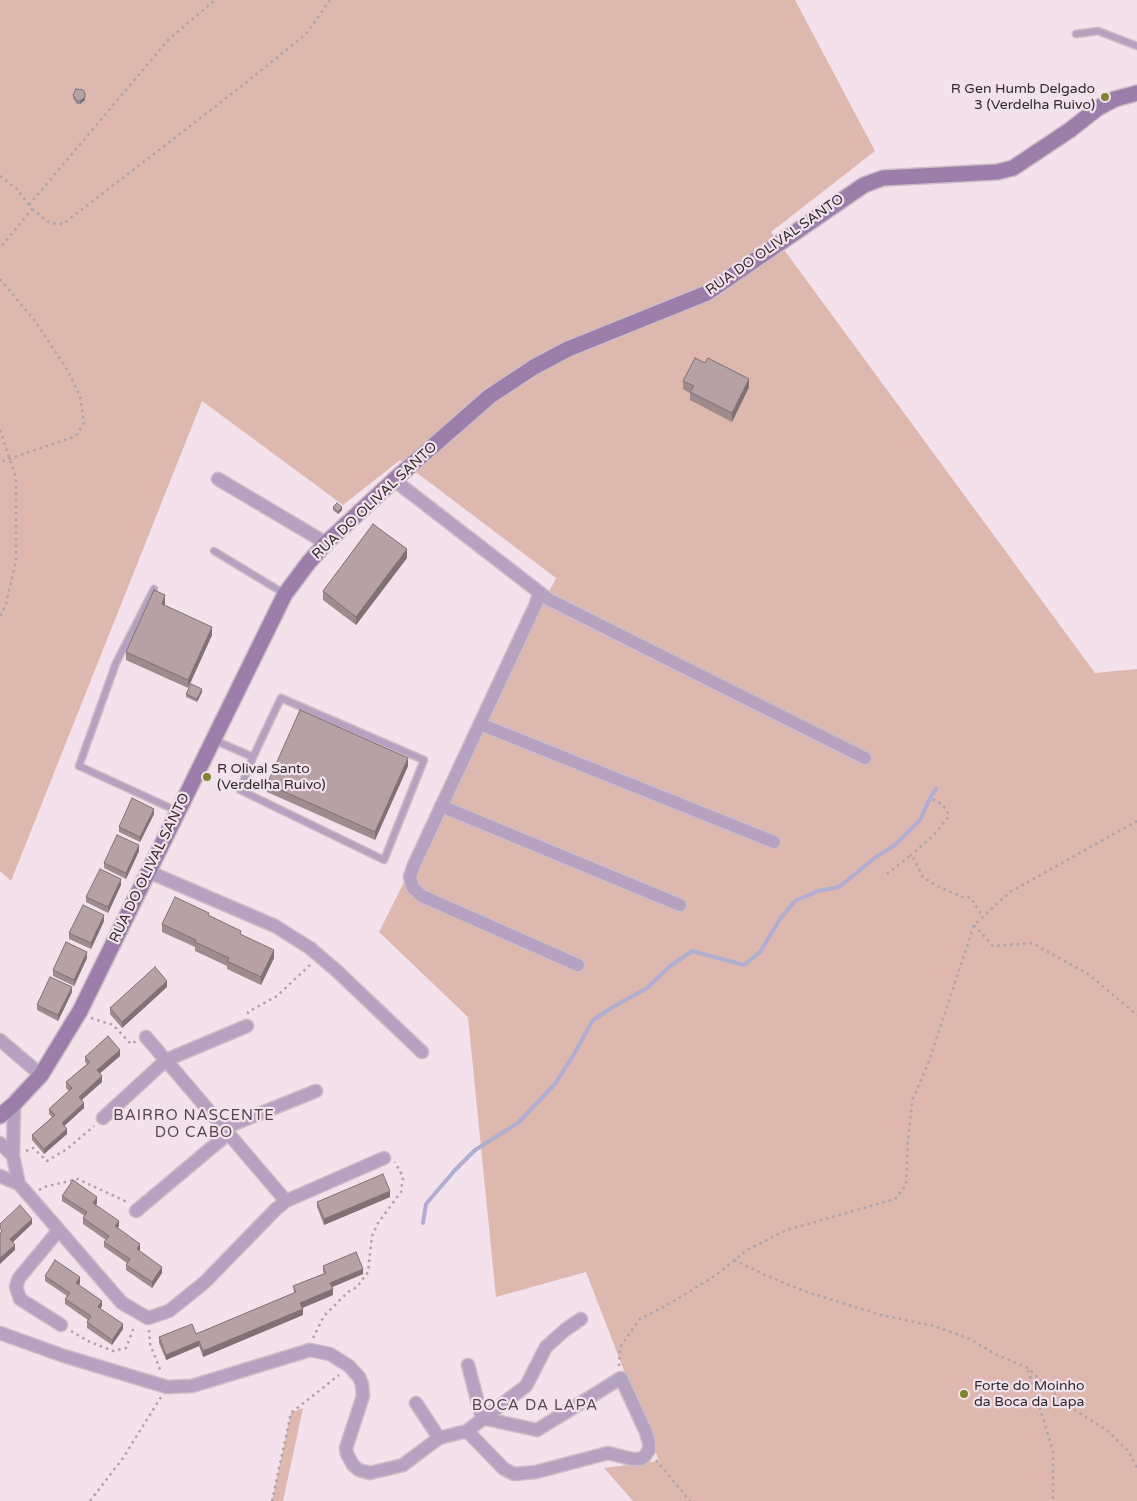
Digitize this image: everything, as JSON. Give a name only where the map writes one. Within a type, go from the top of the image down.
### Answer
[{"type":"street","name":"RUA DO OLIVAL SANTO","points":[[0,1116],[41,1075],[77,1015],[285,594],[308,562],[326,543],[394,480],[490,396],[534,367],[568,349],[707,294],[870,182],[883,178],[996,172],[1013,168],[1098,108],[1115,99],[1137,93]]},
{"type":"street","points":[[218,479],[326,543]]},
{"type":"street","points":[[394,480],[548,599],[865,758]]},
{"type":"street","points":[[539,593],[536,604],[441,806],[410,878],[413,888],[422,896],[578,965]]},
{"type":"street","points":[[480,724],[774,842]]},
{"type":"street","points":[[441,806],[680,906]]},
{"type":"street","points":[[148,872],[275,926],[310,948],[422,1052]]},
{"type":"street","points":[[102,1118],[166,1060],[247,1026]]},
{"type":"street","points":[[146,1037],[286,1201]]},
{"type":"street","points":[[0,1040],[41,1075]]},
{"type":"street","points":[[136,1211],[226,1131],[316,1091]]},
{"type":"street","points":[[14,1104],[13,1156],[19,1184]]},
{"type":"street","points":[[0,1143],[13,1156]]},
{"type":"street","points":[[0,1176],[19,1184],[122,1303],[148,1318],[169,1311],[205,1282],[286,1201],[384,1158]]},
{"type":"street","points":[[59,1230],[19,1278],[16,1287],[20,1298],[61,1325]]},
{"type":"street","points":[[0,1333],[64,1356],[167,1387],[192,1386],[310,1350],[330,1354],[349,1366],[359,1377],[363,1396],[347,1442],[347,1454],[354,1465],[364,1472],[375,1473],[404,1465],[439,1438],[467,1431],[526,1386],[546,1348],[565,1330],[582,1319]]},
{"type":"street","points":[[468,1365],[482,1418]]},
{"type":"street","points":[[467,1431],[504,1469],[514,1474],[536,1472],[608,1453],[632,1459],[640,1458],[644,1457],[649,1450],[646,1432],[621,1378],[537,1430],[482,1418]]},
{"type":"street","points":[[416,1403],[439,1438]]},
{"type":"lane","points":[[1076,34],[1098,31],[1137,46]]},
{"type":"lane","points":[[214,551],[285,594]]},
{"type":"lane","points":[[154,588],[116,663],[79,766],[178,812]]},
{"type":"lane","points":[[280,698],[424,760],[384,860],[240,790],[253,757],[280,698]]},
{"type":"lane","points":[[214,740],[253,757]]},
{"type":"path","points":[[30,205],[168,40],[215,0]]},
{"type":"path","points":[[0,176],[17,189],[32,209],[50,223],[64,224],[306,34],[330,0]]},
{"type":"path","points":[[0,248],[32,209]]},
{"type":"path","points":[[0,279],[35,321],[68,371],[80,396],[84,423],[76,436],[0,462]]},
{"type":"path","points":[[0,430],[16,478],[16,560],[6,604],[0,617]]},
{"type":"path","points":[[887,874],[934,835],[949,816],[946,809],[930,798]]},
{"type":"path","points":[[621,1378],[620,1347],[640,1319],[716,1275],[746,1250],[787,1230],[895,1199],[906,1185],[912,1101],[928,1064],[974,925],[1010,892],[1137,821]]},
{"type":"path","points":[[910,856],[914,859],[924,877],[937,886],[965,898],[970,897],[983,917]]},
{"type":"path","points":[[974,925],[993,946],[1032,944],[1088,974],[1137,1015]]},
{"type":"path","points":[[247,1026],[248,1012],[277,996],[319,956]]},
{"type":"path","points":[[77,1015],[112,1025],[131,1044],[146,1037]]},
{"type":"path","points":[[13,1156],[33,1148],[47,1161],[66,1149],[102,1118]]},
{"type":"path","points":[[310,1350],[314,1335],[324,1316],[348,1292],[357,1287],[368,1272],[372,1236],[378,1222],[401,1192],[404,1177],[397,1163],[384,1158]]},
{"type":"path","points":[[29,1196],[44,1187],[78,1178],[132,1204],[136,1211]]},
{"type":"path","points":[[734,1260],[804,1291],[881,1315],[934,1326],[970,1339],[997,1355],[1028,1368],[1065,1404],[1108,1431],[1129,1452],[1137,1468]]},
{"type":"path","points":[[90,1501],[124,1458],[167,1387],[150,1344],[148,1318]]},
{"type":"path","points":[[61,1325],[88,1341],[113,1351],[126,1348],[134,1327]]},
{"type":"path","points":[[272,1501],[291,1413],[349,1366]]},
{"type":"path","points":[[1028,1368],[1029,1378],[1052,1451],[1053,1501]]},
{"type":"path","points":[[649,1450],[690,1501]]},
{"type":"shaded area","points":[[0,0],[795,0],[875,151],[771,232],[1095,673],[1137,669],[1137,1501],[633,1501],[604,1468],[659,1461],[586,1272],[496,1297],[468,1017],[379,932],[556,578],[400,460],[343,505],[202,401],[11,881],[0,871]]},
{"type":"shaded area","points":[[303,1408],[283,1501],[272,1501],[291,1413]]},
{"type":"building","points":[[76,89],[83,90],[85,93],[85,97],[80,101],[77,101],[73,95]]},
{"type":"building","points":[[695,358],[705,363],[708,358],[749,379],[732,413],[690,392],[694,386],[683,381]]},
{"type":"building","points":[[337,503],[342,507],[338,512],[333,507]]},
{"type":"building","points":[[373,524],[407,549],[356,617],[323,591]]},
{"type":"building","points":[[154,590],[165,595],[162,604],[212,627],[188,680],[126,652]]},
{"type":"building","points":[[191,684],[202,689],[197,699],[186,694]]},
{"type":"building","points":[[300,710],[408,758],[375,832],[267,784]]},
{"type":"building","points":[[132,798],[154,809],[140,837],[119,827]]},
{"type":"building","points":[[117,835],[139,845],[126,873],[104,863]]},
{"type":"building","points":[[100,869],[121,879],[108,907],[86,897]]},
{"type":"building","points":[[175,897],[241,931],[240,934],[274,950],[261,977],[227,961],[229,958],[195,942],[196,940],[162,924]]},
{"type":"building","points":[[83,905],[104,915],[91,943],[69,933]]},
{"type":"building","points":[[66,942],[87,952],[74,980],[53,970]]},
{"type":"building","points":[[155,967],[167,981],[122,1022],[110,1008]]},
{"type":"building","points":[[50,977],[72,987],[58,1015],[37,1005]]},
{"type":"building","points":[[108,1036],[120,1050],[97,1070],[102,1076],[79,1097],[84,1103],[62,1123],[67,1129],[44,1149],[32,1135],[55,1115],[49,1109],[72,1088],[66,1082],[90,1062],[85,1057]]},
{"type":"building","points":[[383,1174],[390,1191],[324,1219],[317,1202]]},
{"type":"building","points":[[73,1180],[97,1197],[93,1203],[119,1221],[115,1226],[140,1244],[137,1249],[162,1267],[152,1282],[126,1265],[130,1259],[104,1242],[109,1236],[83,1218],[87,1212],[62,1196]]},
{"type":"building","points":[[20,1205],[32,1219],[10,1239],[15,1245],[0,1258],[0,1233],[2,1231],[0,1224]]},
{"type":"building","points":[[356,1252],[363,1269],[330,1283],[333,1289],[300,1303],[303,1309],[203,1351],[199,1341],[166,1355],[159,1337],[192,1324],[196,1334],[296,1292],[293,1286],[326,1273],[323,1266]]},
{"type":"building","points":[[55,1260],[80,1277],[76,1283],[102,1301],[98,1307],[123,1324],[112,1340],[87,1322],[91,1316],[65,1299],[70,1293],[45,1276]]},
{"type":"waterway","points":[[423,1223],[426,1204],[455,1170],[475,1150],[518,1123],[555,1084],[593,1020],[647,988],[669,967],[692,951],[744,965],[760,952],[780,919],[795,901],[818,891],[839,887],[876,857],[895,845],[920,820],[936,789]]},
{"type":"place","name":"R Gen Humb Delgado 3 (Verdelha Ruivo)","points":[[1105,97]]},
{"type":"place","name":"R Olival Santo (Verdelha Ruivo)","points":[[207,777]]},
{"type":"place","name":"Forte do Moinho da Boca da Lapa","points":[[964,1394]]},
{"type":"district","name":"BAIRRO NASCENTE DO CABO","points":[[194,1124]]},
{"type":"district","name":"BOCA DA LAPA","points":[[535,1406]]}]
